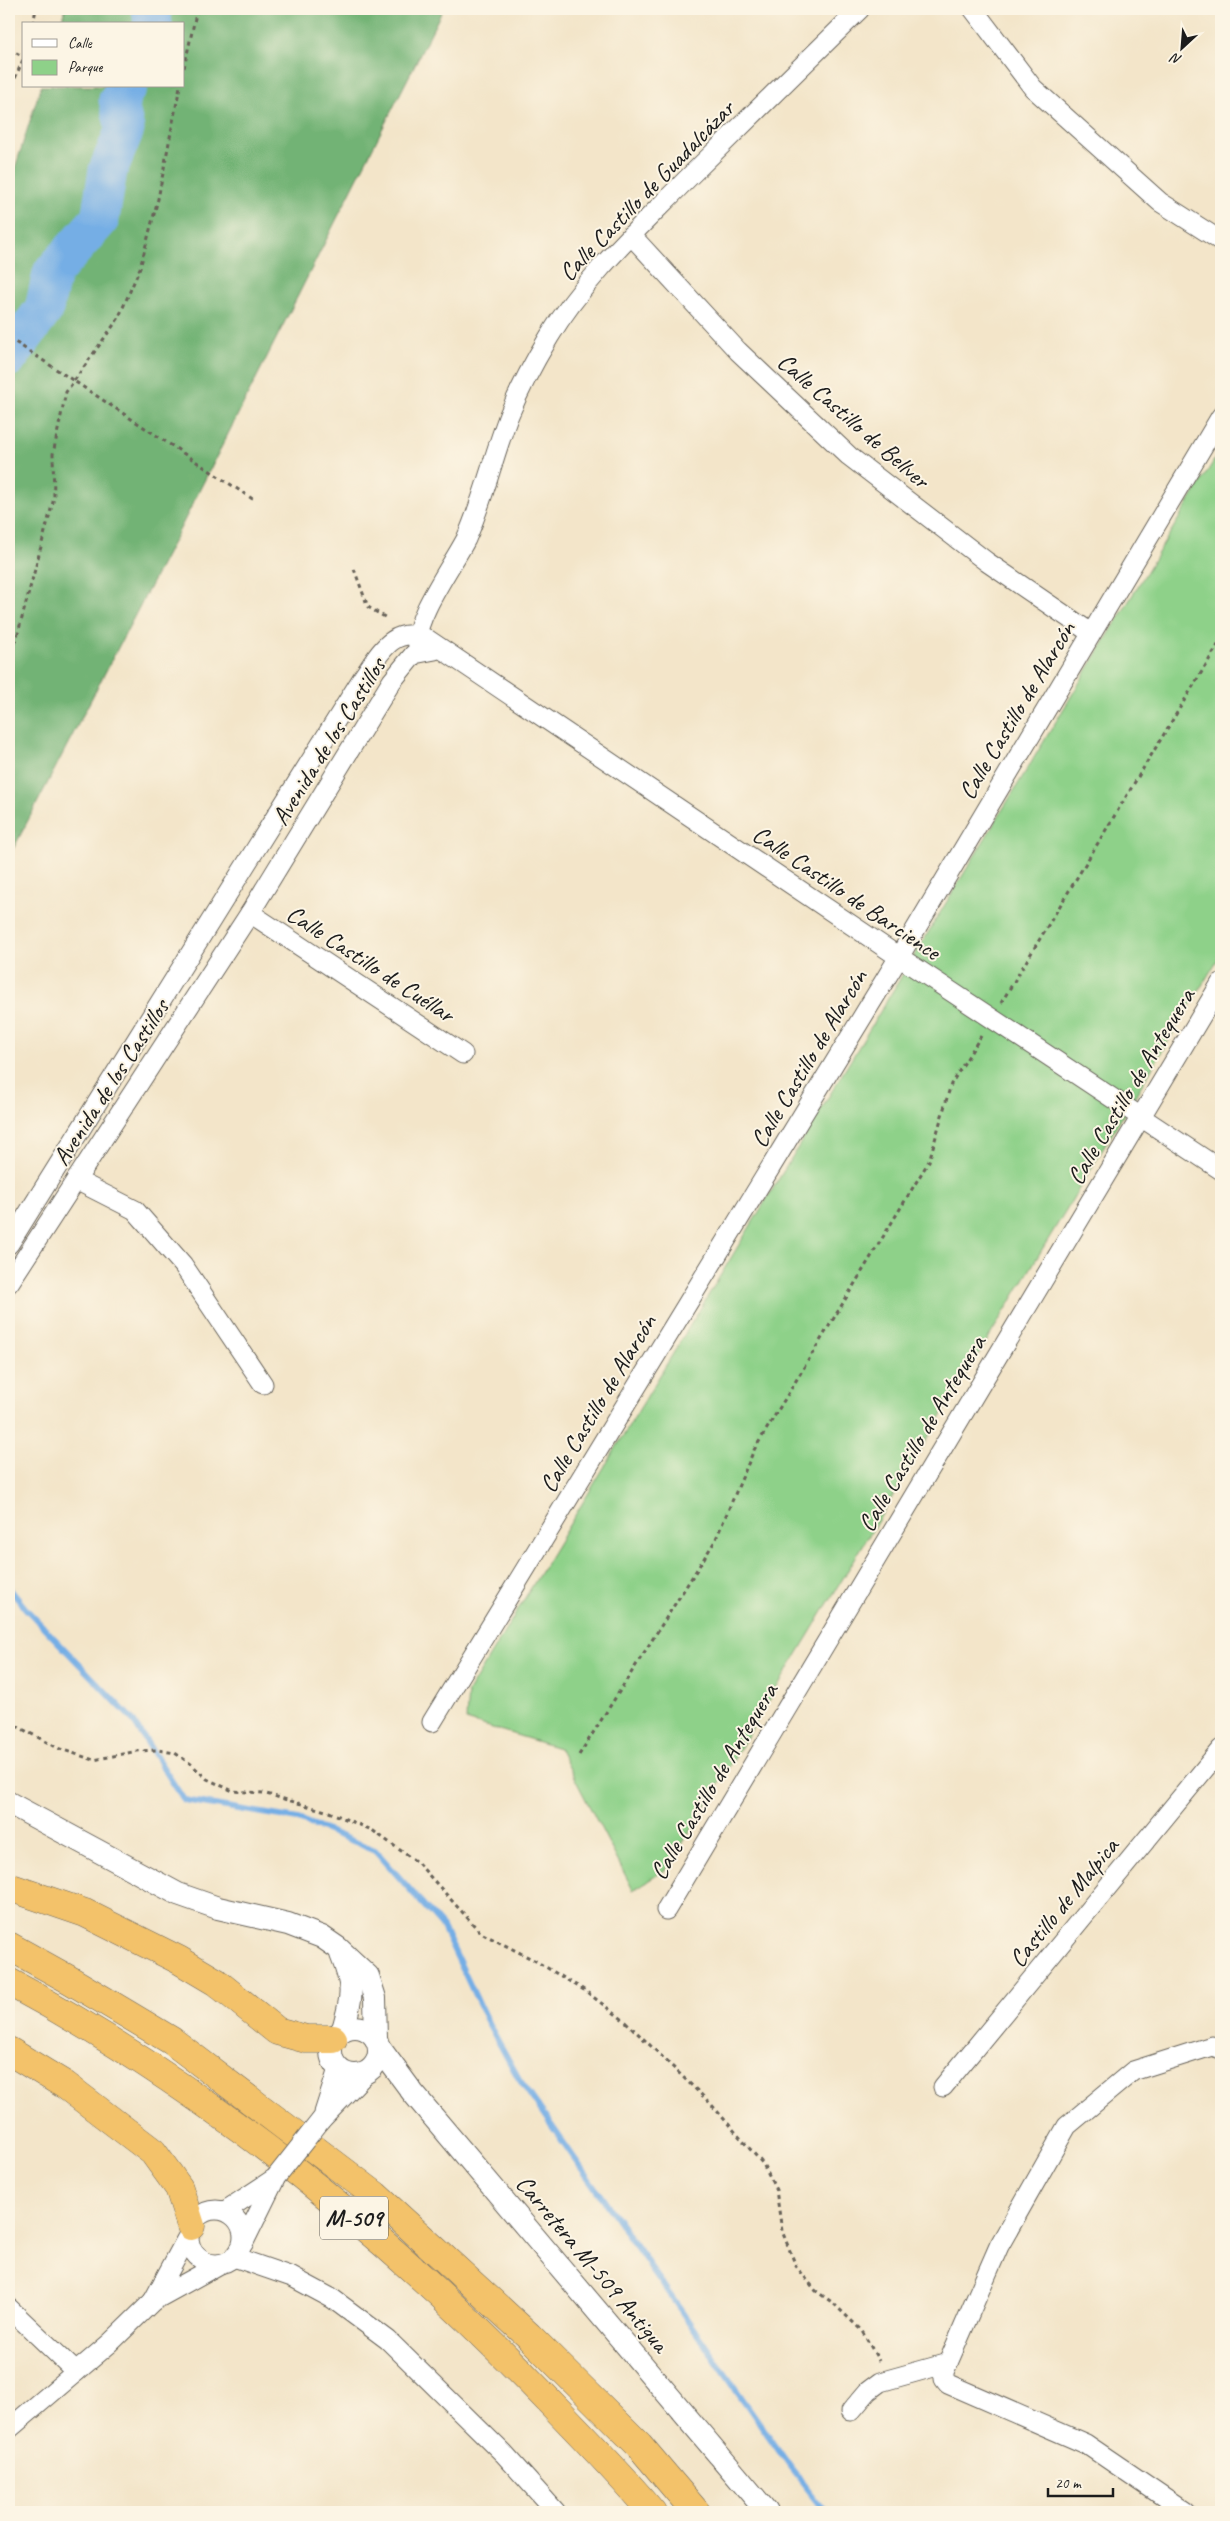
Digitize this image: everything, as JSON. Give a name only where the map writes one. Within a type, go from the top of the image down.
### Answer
[{"type":"highway","points":[[9,1887],[86,1913],[178,1960],[216,1982],[277,2031],[306,2039],[338,2034]]},
{"type":"highway","name":"M-509","points":[[9,1946],[172,2041],[376,2195],[529,2336],[639,2445],[696,2512]]},
{"type":"highway","name":"M-509","points":[[9,1982],[52,2005],[148,2065],[250,2136],[349,2214],[430,2284],[508,2358],[623,2478],[652,2512]]},
{"type":"highway","points":[[9,2051],[65,2085],[153,2152],[179,2188],[190,2230]]},
{"type":"street","name":"Calle Castillo de Guadalcázar","points":[[419,643],[421,620],[456,561],[471,528],[508,417],[522,386],[550,336],[579,293],[631,235],[860,9]]},
{"type":"street","points":[[973,9],[1032,88],[1160,202],[1221,241]]},
{"type":"street","name":"Calle Castillo de Bellver","points":[[631,235],[738,351],[849,456],[987,562],[1091,633]]},
{"type":"street","name":"Calle Castillo de Alarcón","points":[[432,1722],[899,957],[1221,416]]},
{"type":"street","name":"Avenida de los Castillos","points":[[9,1244],[363,677],[386,646],[396,638],[406,634],[419,643],[414,654],[392,682],[250,914],[9,1283]]},
{"type":"street","name":"Calle Castillo de Barcience","points":[[419,643],[446,653],[899,957],[1221,1170]]},
{"type":"street","name":"Calle Castillo de Cuéllar","points":[[250,914],[463,1054]]},
{"type":"street","name":"Calle Castillo de Antequera","points":[[666,1910],[1221,983]]},
{"type":"street","points":[[76,1180],[135,1210],[183,1265],[262,1384]]},
{"type":"street","name":"Castillo de Malpica","points":[[943,2087],[1221,1749]]},
{"type":"street","points":[[9,1804],[178,1894],[218,1908],[288,1924],[322,1937],[338,1948],[368,1976],[375,1998],[378,2043],[377,2060],[321,2120],[276,2177],[232,2255],[153,2301],[76,2372],[9,2429]]},
{"type":"street","points":[[321,2120],[338,2069],[330,2052],[351,2001],[350,1978],[338,1948]]},
{"type":"street","points":[[338,2034],[352,2026],[362,2027],[378,2043]]},
{"type":"street","name":"Carretera M-509 Antigua","points":[[378,2043],[413,2093],[767,2512]]},
{"type":"street","points":[[1186,2512],[1086,2444],[948,2384],[944,2379],[948,2363],[999,2246],[1067,2126],[1133,2070],[1212,2046],[1221,2049]]},
{"type":"street","points":[[338,2069],[357,2075],[369,2070]]},
{"type":"street","points":[[153,2301],[196,2219],[209,2211],[225,2211],[276,2177]]},
{"type":"street","points":[[190,2230],[192,2250],[197,2256],[211,2264],[232,2255],[243,2233],[240,2224],[225,2211]]},
{"type":"street","points":[[232,2255],[292,2277],[333,2299],[388,2340],[504,2454],[556,2512]]},
{"type":"street","points":[[9,2308],[76,2372]]},
{"type":"street","points":[[851,2411],[868,2391],[880,2382],[948,2363]]},
{"type":"path","points":[[33,22],[36,9]]},
{"type":"path","points":[[185,64],[198,9]]},
{"type":"path","points":[[9,49],[22,56]]},
{"type":"path","points":[[9,93],[22,62]]},
{"type":"path","points":[[9,658],[18,633],[54,498],[53,454],[66,392],[118,319],[140,268],[158,199],[180,88]]},
{"type":"path","points":[[9,338],[254,500]]},
{"type":"path","points":[[354,569],[368,608],[393,622]]},
{"type":"path","points":[[579,1755],[715,1541],[754,1450],[929,1161],[952,1084],[1221,640]]},
{"type":"path","points":[[9,1722],[60,1749],[94,1760],[136,1751],[158,1750],[175,1753],[191,1764],[207,1779],[233,1791],[263,1794],[329,1812],[372,1830],[418,1863],[481,1933],[534,1960],[584,1990],[626,2022],[711,2104],[747,2143],[764,2164],[776,2190],[782,2231],[796,2266],[816,2291],[833,2303],[862,2331],[889,2380]]},
{"type":"green space","points":[[65,9],[443,9],[181,527],[9,857],[9,187],[40,88],[185,88],[185,22],[62,22]]},
{"type":"green space","points":[[1221,449],[1221,954],[667,1869],[633,1890],[559,1748],[466,1720],[468,1692]]},
{"type":"waterway","points":[[151,9],[153,22]]},
{"type":"waterway","points":[[9,357],[44,309],[52,273],[100,219],[108,170],[125,129],[118,100],[127,88]]},
{"type":"waterway","points":[[9,1588],[26,1609],[132,1719],[184,1800],[298,1819],[375,1850],[443,1927],[487,2021],[519,2079],[791,2468],[826,2512]]}]
